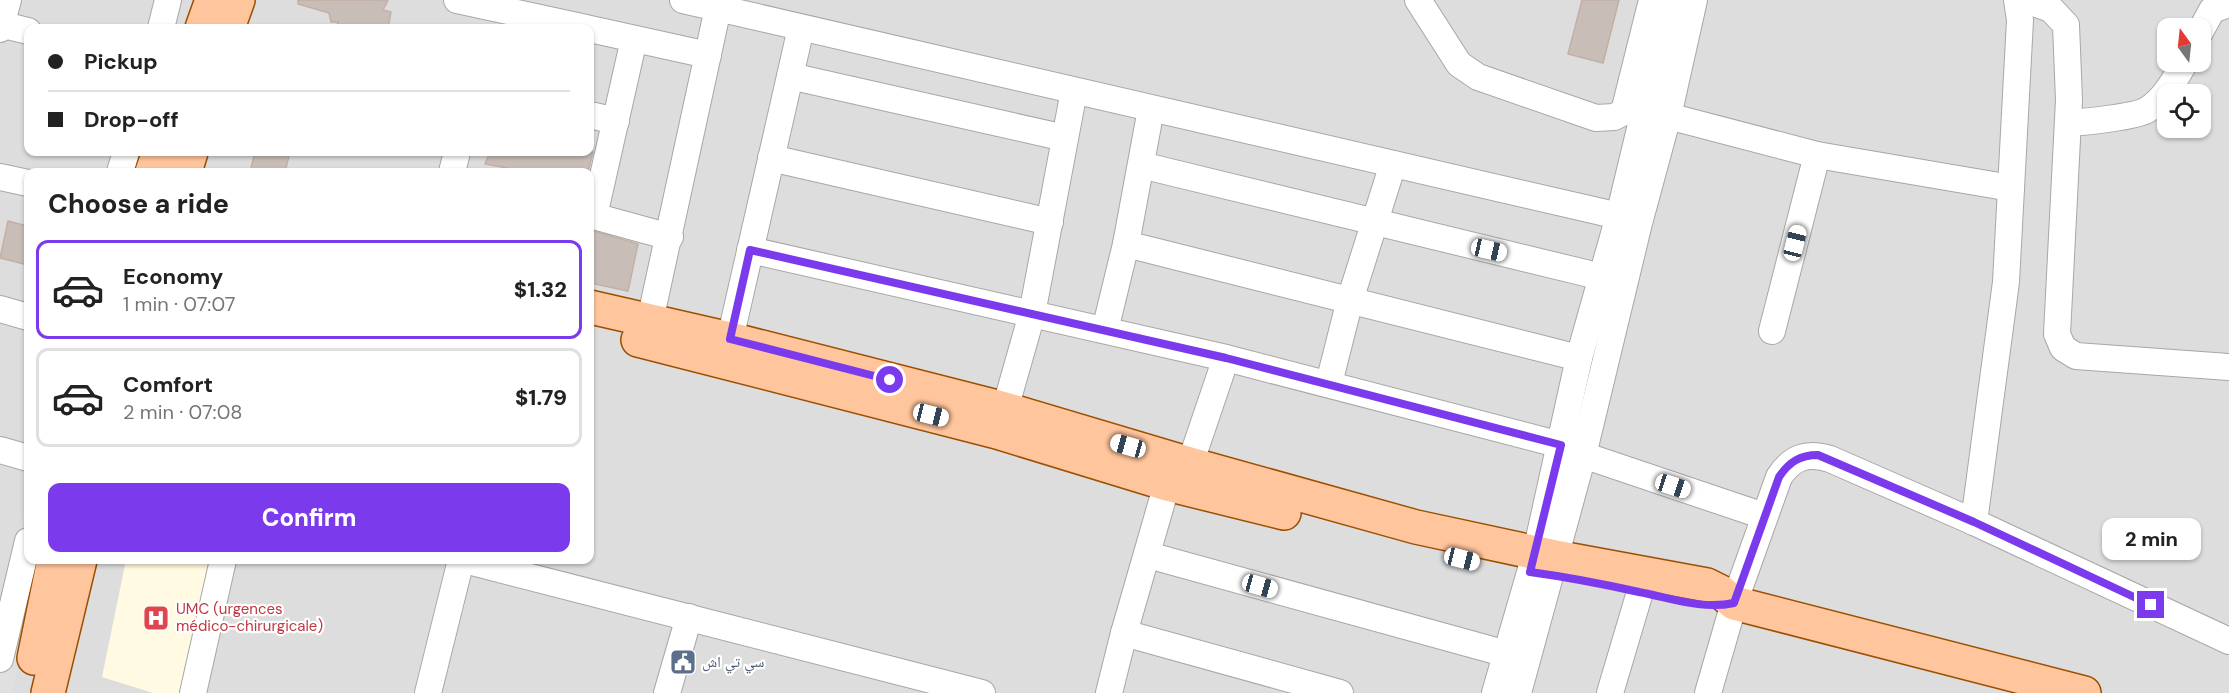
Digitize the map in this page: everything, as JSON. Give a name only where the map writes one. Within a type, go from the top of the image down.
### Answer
[{"type":"main road","points":[[203,24],[212,0]]},
{"type":"main road","points":[[229,24],[238,0]]},
{"type":"main road","points":[[594,309],[648,331],[997,432],[1179,474],[1485,565],[1543,564],[1707,585],[1721,592],[1734,603]]},
{"type":"main road","points":[[594,329],[648,331],[730,339],[1005,409],[1179,474]]},
{"type":"main road","points":[[27,693],[53,564]]},
{"type":"main road","points":[[48,693],[79,564]]},
{"type":"main road","points":[[1543,564],[1640,592],[1703,606],[1734,603],[2084,693]]},
{"type":"street","points":[[162,24],[168,0]]},
{"type":"street","points":[[457,0],[565,24]]},
{"type":"street","points":[[683,0],[1619,216]]},
{"type":"street","points":[[1418,0],[1460,64],[1478,77],[1596,118],[1614,117],[1624,112],[1652,0]]},
{"type":"street","points":[[1572,450],[1579,358],[1619,216],[1671,0]]},
{"type":"street","points":[[1518,693],[1543,564],[1572,450],[1668,116],[1694,0]]},
{"type":"street","points":[[1974,522],[2006,282],[2020,20],[2017,0]]},
{"type":"street","points":[[2025,0],[2051,9],[2066,25],[2068,123],[2057,334],[2063,348],[2076,356],[2229,367]]},
{"type":"street","points":[[2208,18],[2212,10],[2229,4]]},
{"type":"street","points":[[648,331],[718,8]]},
{"type":"street","points":[[2,19],[24,29]]},
{"type":"street","points":[[730,339],[801,28]]},
{"type":"street","points":[[594,30],[708,56]]},
{"type":"street","points":[[594,207],[634,39]]},
{"type":"street","points":[[2068,123],[2091,122],[2146,110],[2168,90],[2179,72]]},
{"type":"street","points":[[790,76],[1065,138]]},
{"type":"street","points":[[1005,409],[1032,314],[1074,91]]},
{"type":"street","points":[[1105,330],[1126,244],[1151,109]]},
{"type":"street","points":[[594,116],[615,121]]},
{"type":"street","points":[[1668,116],[1817,155],[2011,188]]},
{"type":"street","points":[[1772,331],[1817,155]]},
{"type":"street","points":[[771,158],[1050,222]]},
{"type":"street","points":[[1329,383],[1350,300],[1393,164]]},
{"type":"street","points":[[1141,165],[1602,277]]},
{"type":"street","points":[[0,177],[24,182]]},
{"type":"street","points":[[594,216],[670,237]]},
{"type":"street","points":[[1126,244],[1579,358]]},
{"type":"street","points":[[750,250],[1329,383],[1572,450],[1764,516]]},
{"type":"street","points":[[0,309],[24,316]]},
{"type":"street","points":[[1109,693],[1124,633],[1148,555],[1226,358]]},
{"type":"street","points":[[0,450],[24,457]]},
{"type":"street","points":[[1708,693],[1734,603],[1779,477],[1795,459],[1806,455],[1818,455],[1974,522],[2229,641]]},
{"type":"street","points":[[1148,555],[1507,654]]},
{"type":"street","points":[[0,659],[24,558]]},
{"type":"street","points":[[193,693],[222,564]]},
{"type":"street","points":[[428,693],[462,564]]},
{"type":"street","points":[[479,564],[690,616],[982,693]]},
{"type":"street","points":[[1496,693],[1507,654],[1543,564]]},
{"type":"street","points":[[1610,693],[1640,592]]},
{"type":"street","points":[[668,693],[690,616]]},
{"type":"street","points":[[1124,633],[1340,693]]},
{"type":"shaded area","points":[[0,0],[2229,0],[2229,693],[0,693]]},
{"type":"shaded area","points":[[24,511],[24,564],[41,564],[12,693],[0,690],[0,616]]},
{"type":"shaded area","name":"UMC (urgences médico-chirurgicale)","points":[[125,564],[209,564],[182,693],[153,693],[102,677]]},
{"type":"building","points":[[298,0],[388,0],[383,10],[391,12],[389,24],[337,24],[338,22],[331,22],[329,13],[298,4]]},
{"type":"building","points":[[1582,0],[1619,0],[1603,63],[1568,54]]},
{"type":"building","points":[[254,156],[289,156],[286,168],[251,168]]},
{"type":"building","points":[[488,156],[592,156],[589,168],[507,168],[485,164]]},
{"type":"building","points":[[8,221],[24,225],[24,264],[0,258]]},
{"type":"building","points":[[594,231],[638,244],[628,291],[594,284]]},
{"type":"place","name":"UMC (urgences médico-chirurgicale)","points":[[156,618]]},
{"type":"place","name":"سي تي اش","points":[[683,662]]},
{"type":"route","points":[[890,380],[730,339],[750,250],[1226,358],[1561,445],[1530,572],[1703,606],[1734,603],[1779,477],[1795,459],[1806,455],[1818,455],[1974,522],[2151,605]]}]
